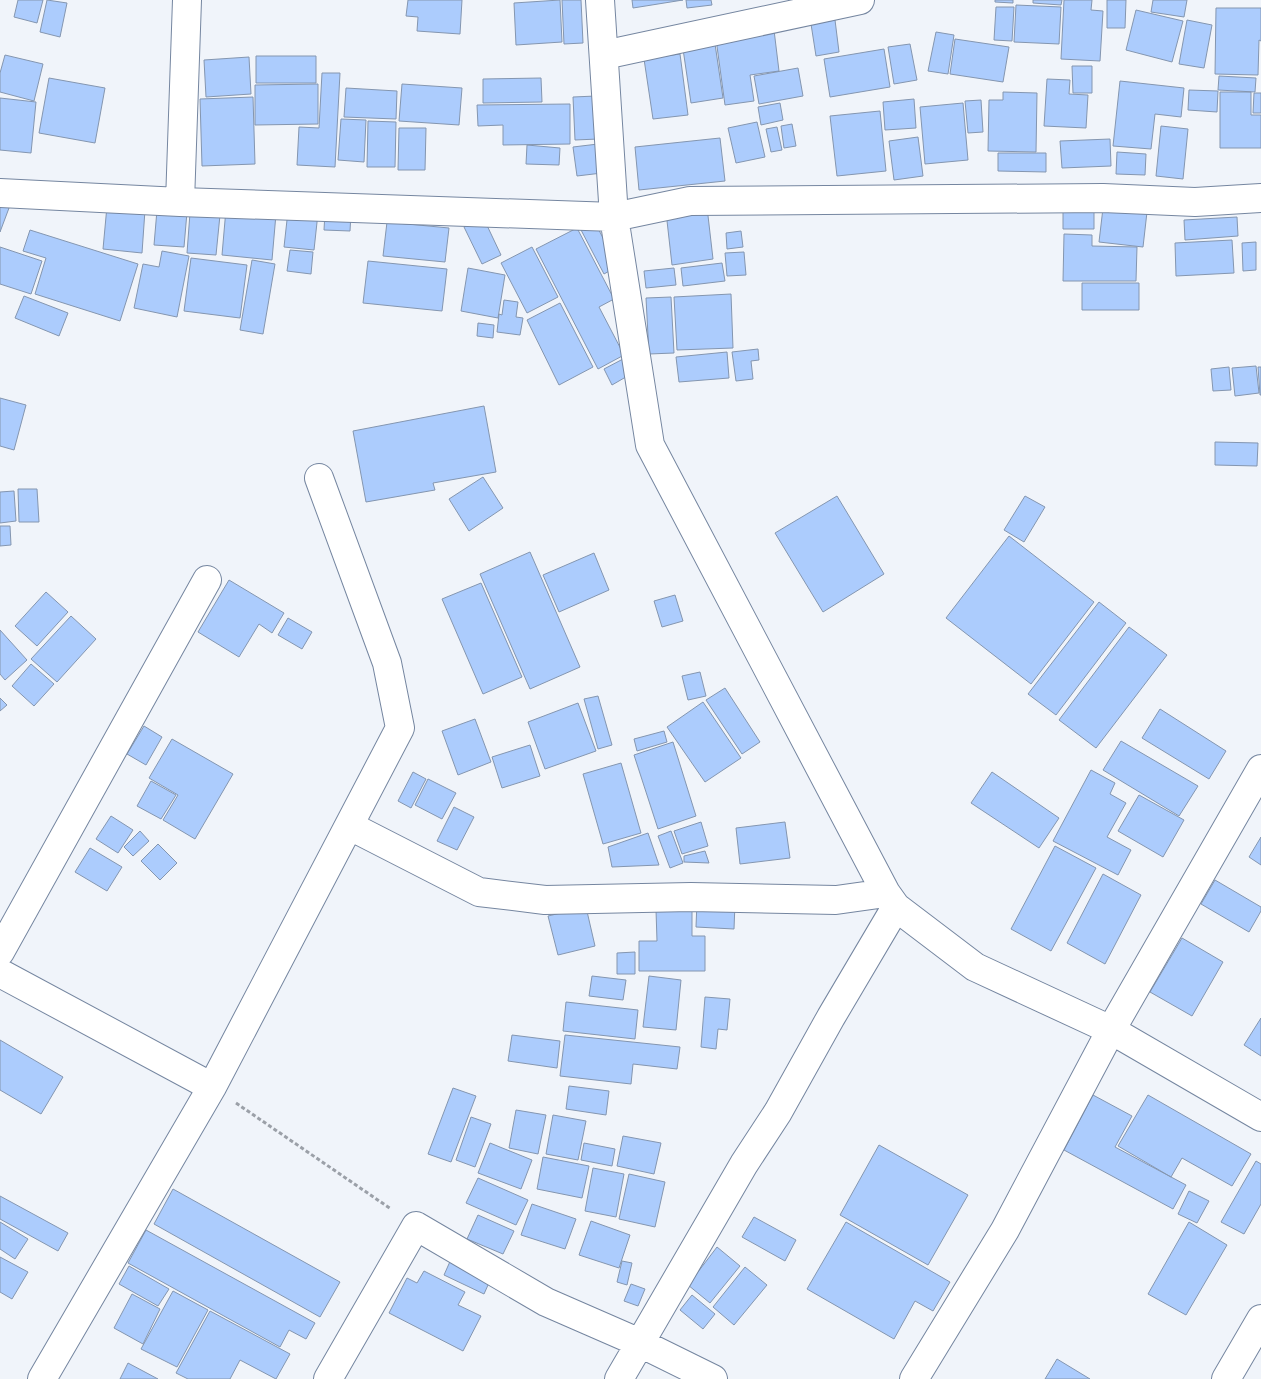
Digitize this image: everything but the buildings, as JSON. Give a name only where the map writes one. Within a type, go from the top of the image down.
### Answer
[{"type":"street","points":[[180,202],[187,0]]},
{"type":"street","points":[[600,0],[614,217],[650,446],[891,900],[975,967],[1112,1030],[1261,1117]]},
{"type":"street","points":[[604,55],[860,0]]},
{"type":"street","points":[[0,193],[180,202],[614,217],[690,201],[1103,198],[1195,202],[1261,198]]},
{"type":"street","points":[[42,1379],[212,1087],[400,728],[387,663],[319,478]]},
{"type":"street","points":[[0,952],[207,580]]},
{"type":"street","points":[[914,1379],[1006,1230],[1112,1030],[1261,769]]},
{"type":"street","points":[[350,826],[479,892],[489,894],[545,900],[691,897],[891,900]]},
{"type":"street","points":[[619,1379],[744,1164],[778,1112],[831,1017],[891,900]]},
{"type":"street","points":[[0,973],[212,1087]]},
{"type":"street","points":[[328,1379],[416,1226],[546,1302],[640,1343],[713,1379]]},
{"type":"street","points":[[1226,1379],[1261,1319]]},
{"type":"path","points":[[212,1087],[416,1226]]}]
